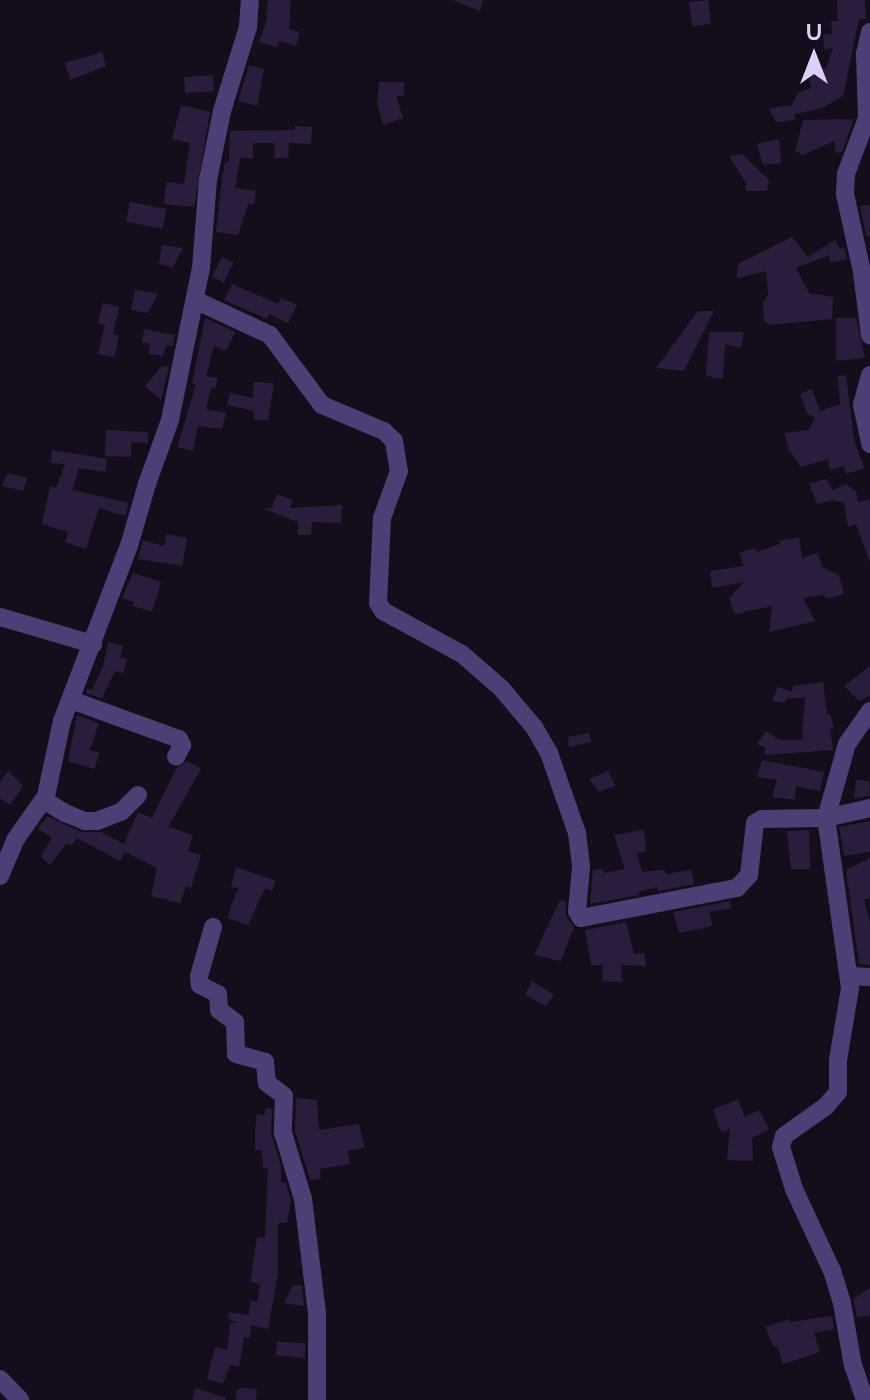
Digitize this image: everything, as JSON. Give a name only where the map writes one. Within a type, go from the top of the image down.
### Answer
[{"type":"street","points":[[0,876],[15,840],[44,800],[55,745],[170,420],[195,300],[208,180],[222,111],[248,27],[250,0]]},
{"type":"street","points":[[870,32],[865,54],[869,97],[867,118],[846,174],[845,194],[862,272],[870,335]]},
{"type":"street","points":[[195,300],[270,335],[322,405],[384,431],[394,441],[399,471],[382,518],[378,603],[383,611],[462,654],[501,688],[534,727],[549,753],[577,833],[581,867],[578,916],[587,919],[737,888],[749,875],[755,823],[762,819],[826,818],[870,808]]},
{"type":"street","points":[[868,435],[862,405],[870,375]]},
{"type":"street","points":[[0,617],[93,644]]},
{"type":"street","points":[[71,700],[179,739],[182,745],[176,757]]},
{"type":"street","points":[[865,1400],[853,1366],[842,1303],[832,1271],[794,1189],[781,1147],[784,1136],[826,1106],[838,1092],[849,976],[826,818],[847,744],[870,711]]},
{"type":"street","points":[[44,800],[75,817],[97,821],[121,812],[138,795]]},
{"type":"street","points":[[213,927],[199,976],[200,985],[218,994],[219,1010],[235,1022],[236,1054],[265,1062],[267,1083],[284,1096],[283,1133],[303,1199],[317,1313],[317,1400]]},
{"type":"street","points":[[849,976],[870,977]]},
{"type":"street","points":[[0,1379],[20,1400]]},
{"type":"building","points":[[268,0],[291,0],[289,29],[300,32],[296,46],[279,41],[277,47],[259,42],[266,23]]},
{"type":"building","points":[[452,0],[483,0],[480,11]]},
{"type":"building","points":[[708,0],[711,24],[692,26],[689,2]]},
{"type":"building","points":[[837,0],[865,0],[866,19],[859,19],[843,96],[822,108],[795,114],[795,120],[776,122],[769,109],[792,105],[798,93],[811,88],[808,69],[826,68],[833,48],[824,49],[823,34],[832,34],[831,21],[838,21]]},
{"type":"building","points":[[102,52],[106,66],[70,80],[65,63]]},
{"type":"building","points":[[249,65],[264,69],[257,106],[238,101]]},
{"type":"building","points":[[213,75],[214,91],[185,93],[184,77]]},
{"type":"building","points":[[379,82],[404,82],[404,96],[396,96],[403,118],[383,125],[377,104]]},
{"type":"building","points":[[181,105],[210,112],[194,207],[164,204],[166,182],[184,184],[190,143],[172,139]]},
{"type":"building","points":[[854,119],[842,152],[836,153],[834,141],[801,156],[800,152],[795,153],[803,120]]},
{"type":"building","points":[[295,126],[312,127],[311,144],[289,143],[288,158],[274,158],[275,143],[253,143],[253,158],[240,158],[235,188],[256,191],[254,205],[248,204],[238,235],[216,232],[222,178],[225,162],[229,162],[230,131],[295,130]]},
{"type":"building","points":[[779,139],[781,163],[763,165],[757,144]]},
{"type":"building","points":[[742,154],[769,180],[767,191],[746,191],[746,183],[729,156]]},
{"type":"building","points":[[130,202],[166,209],[163,229],[126,222]]},
{"type":"building","points":[[870,205],[870,236],[866,236],[860,206]]},
{"type":"building","points":[[792,237],[808,257],[835,240],[840,249],[844,248],[847,259],[830,262],[829,255],[796,268],[809,293],[833,297],[832,319],[769,325],[764,321],[763,302],[768,295],[766,271],[737,278],[738,264]]},
{"type":"building","points":[[162,245],[183,248],[173,267],[159,264]]},
{"type":"building","points":[[222,257],[234,263],[224,283],[212,277]]},
{"type":"building","points":[[232,284],[278,304],[281,298],[297,305],[288,323],[269,314],[267,319],[224,300]]},
{"type":"building","points":[[135,290],[158,294],[148,313],[131,310]]},
{"type":"building","points":[[103,303],[119,307],[113,334],[119,336],[114,357],[98,354],[105,325],[98,323]]},
{"type":"building","points":[[698,311],[714,311],[684,371],[656,368]]},
{"type":"building","points":[[205,318],[235,332],[226,351],[214,346],[206,376],[218,378],[215,389],[211,388],[206,409],[226,413],[222,429],[198,426],[193,451],[177,447],[196,385],[192,383]]},
{"type":"building","points":[[836,318],[856,318],[865,358],[836,361]]},
{"type":"building","points":[[144,329],[175,335],[173,346],[166,345],[163,356],[149,354],[150,344],[142,342]]},
{"type":"building","points":[[709,332],[744,332],[741,348],[725,344],[723,379],[706,376]]},
{"type":"building","points":[[162,366],[169,367],[161,400],[145,386]]},
{"type":"building","points":[[846,375],[854,440],[864,468],[846,474],[844,466],[830,470],[828,459],[801,467],[789,450],[784,433],[808,430],[815,418],[807,413],[800,394],[812,389],[820,411],[840,404],[838,376]]},
{"type":"building","points":[[254,382],[274,383],[268,420],[254,420],[254,411],[227,405],[230,393],[253,398]]},
{"type":"building","points":[[106,430],[148,432],[148,443],[131,442],[131,457],[105,456]]},
{"type":"building","points":[[52,450],[107,459],[105,472],[79,468],[72,490],[129,503],[125,516],[99,508],[86,549],[65,542],[68,532],[42,524],[50,486],[56,488],[65,464],[51,463]]},
{"type":"building","points":[[8,473],[27,478],[23,491],[2,486]]},
{"type":"building","points":[[826,479],[833,490],[846,484],[856,491],[858,502],[870,499],[870,562],[856,524],[848,527],[844,503],[833,500],[817,504],[809,484]]},
{"type":"building","points":[[277,494],[293,500],[290,508],[342,505],[341,523],[312,522],[311,535],[298,535],[298,522],[264,509],[272,508]]},
{"type":"building","points":[[166,534],[187,538],[182,566],[138,559],[143,540],[164,546]]},
{"type":"building","points":[[799,537],[802,558],[818,553],[822,567],[839,575],[844,594],[828,599],[823,595],[803,598],[815,621],[769,632],[772,606],[735,614],[729,598],[745,582],[712,588],[710,571],[744,566],[739,553],[756,548],[757,552],[780,544],[779,541]]},
{"type":"building","points":[[133,573],[161,582],[152,612],[133,606],[134,602],[122,598]]},
{"type":"building","points":[[108,642],[123,646],[120,657],[127,659],[123,673],[115,671],[102,698],[106,700],[86,693],[87,688],[92,690],[103,667]]},
{"type":"building","points":[[870,666],[870,695],[859,701],[844,686]]},
{"type":"building","points":[[823,682],[827,714],[830,714],[834,729],[830,729],[833,750],[764,755],[766,748],[757,744],[766,731],[780,740],[802,740],[805,697],[786,699],[785,703],[772,701],[778,687],[792,692],[793,686]]},
{"type":"building","points":[[77,715],[99,723],[90,750],[100,753],[94,769],[68,761]]},
{"type":"building","points":[[589,733],[592,742],[569,747],[568,737]]},
{"type":"building","points":[[762,760],[824,772],[820,791],[796,786],[795,800],[772,797],[777,780],[757,777]]},
{"type":"building","points":[[187,761],[201,769],[168,827],[193,835],[188,851],[201,855],[191,888],[186,886],[180,903],[151,896],[157,868],[125,852],[120,861],[77,838],[72,845],[66,844],[50,865],[41,857],[52,837],[38,829],[47,816],[81,832],[101,832],[124,844],[138,812],[152,818],[176,769]]},
{"type":"building","points":[[8,771],[23,786],[10,805],[0,798],[0,782]]},
{"type":"building","points":[[608,771],[615,786],[599,792],[589,779]]},
{"type":"building","points":[[856,780],[869,781],[870,796],[854,798]]},
{"type":"building","points":[[870,821],[870,852],[844,856],[839,827]]},
{"type":"building","points":[[644,830],[646,851],[637,853],[642,872],[664,870],[666,874],[691,870],[694,884],[658,891],[657,887],[639,892],[639,895],[590,904],[593,870],[603,869],[603,873],[625,869],[614,835]]},
{"type":"building","points":[[809,830],[810,869],[791,869],[787,831]]},
{"type":"building","points":[[870,858],[870,899],[864,899],[870,923],[870,965],[859,964],[846,870]]},
{"type":"building","points":[[236,867],[276,881],[272,891],[265,888],[248,925],[227,918],[238,888],[231,887]]},
{"type":"building","points":[[560,900],[566,902],[566,916],[574,927],[561,961],[534,955]]},
{"type":"building","points":[[730,901],[731,908],[709,912],[713,926],[679,933],[673,912]]},
{"type":"building","points":[[626,922],[634,954],[644,953],[646,966],[621,965],[622,982],[602,981],[603,965],[591,965],[585,930]]},
{"type":"building","points":[[532,981],[554,995],[546,1006],[525,995]]},
{"type":"building","points":[[296,1098],[317,1100],[319,1130],[359,1124],[365,1147],[347,1151],[350,1164],[320,1169],[321,1179],[310,1180],[295,1131]]},
{"type":"building","points":[[738,1100],[745,1117],[759,1110],[769,1129],[752,1138],[753,1161],[727,1160],[730,1129],[721,1132],[713,1109]]},
{"type":"building","points":[[266,1108],[272,1109],[271,1133],[281,1166],[281,1183],[286,1183],[291,1201],[287,1223],[278,1223],[278,1273],[268,1329],[251,1325],[250,1338],[244,1337],[239,1367],[230,1365],[223,1384],[207,1379],[215,1347],[227,1350],[230,1323],[237,1323],[228,1318],[229,1312],[249,1315],[250,1301],[257,1302],[260,1284],[251,1282],[257,1237],[265,1238],[268,1168],[263,1168],[262,1151],[255,1150],[255,1130],[257,1114],[264,1116]]},
{"type":"building","points":[[293,1285],[302,1286],[304,1306],[284,1303]]},
{"type":"building","points":[[870,1288],[870,1316],[857,1317],[853,1299]]},
{"type":"building","points":[[832,1316],[834,1329],[814,1333],[820,1352],[783,1364],[777,1346],[774,1347],[765,1327],[789,1319],[790,1322]]},
{"type":"building","points":[[277,1342],[305,1343],[305,1358],[276,1355]]},
{"type":"building","points":[[196,1388],[226,1398],[226,1400],[192,1400]]},
{"type":"building","points":[[257,1389],[256,1400],[236,1400],[236,1390]]}]
